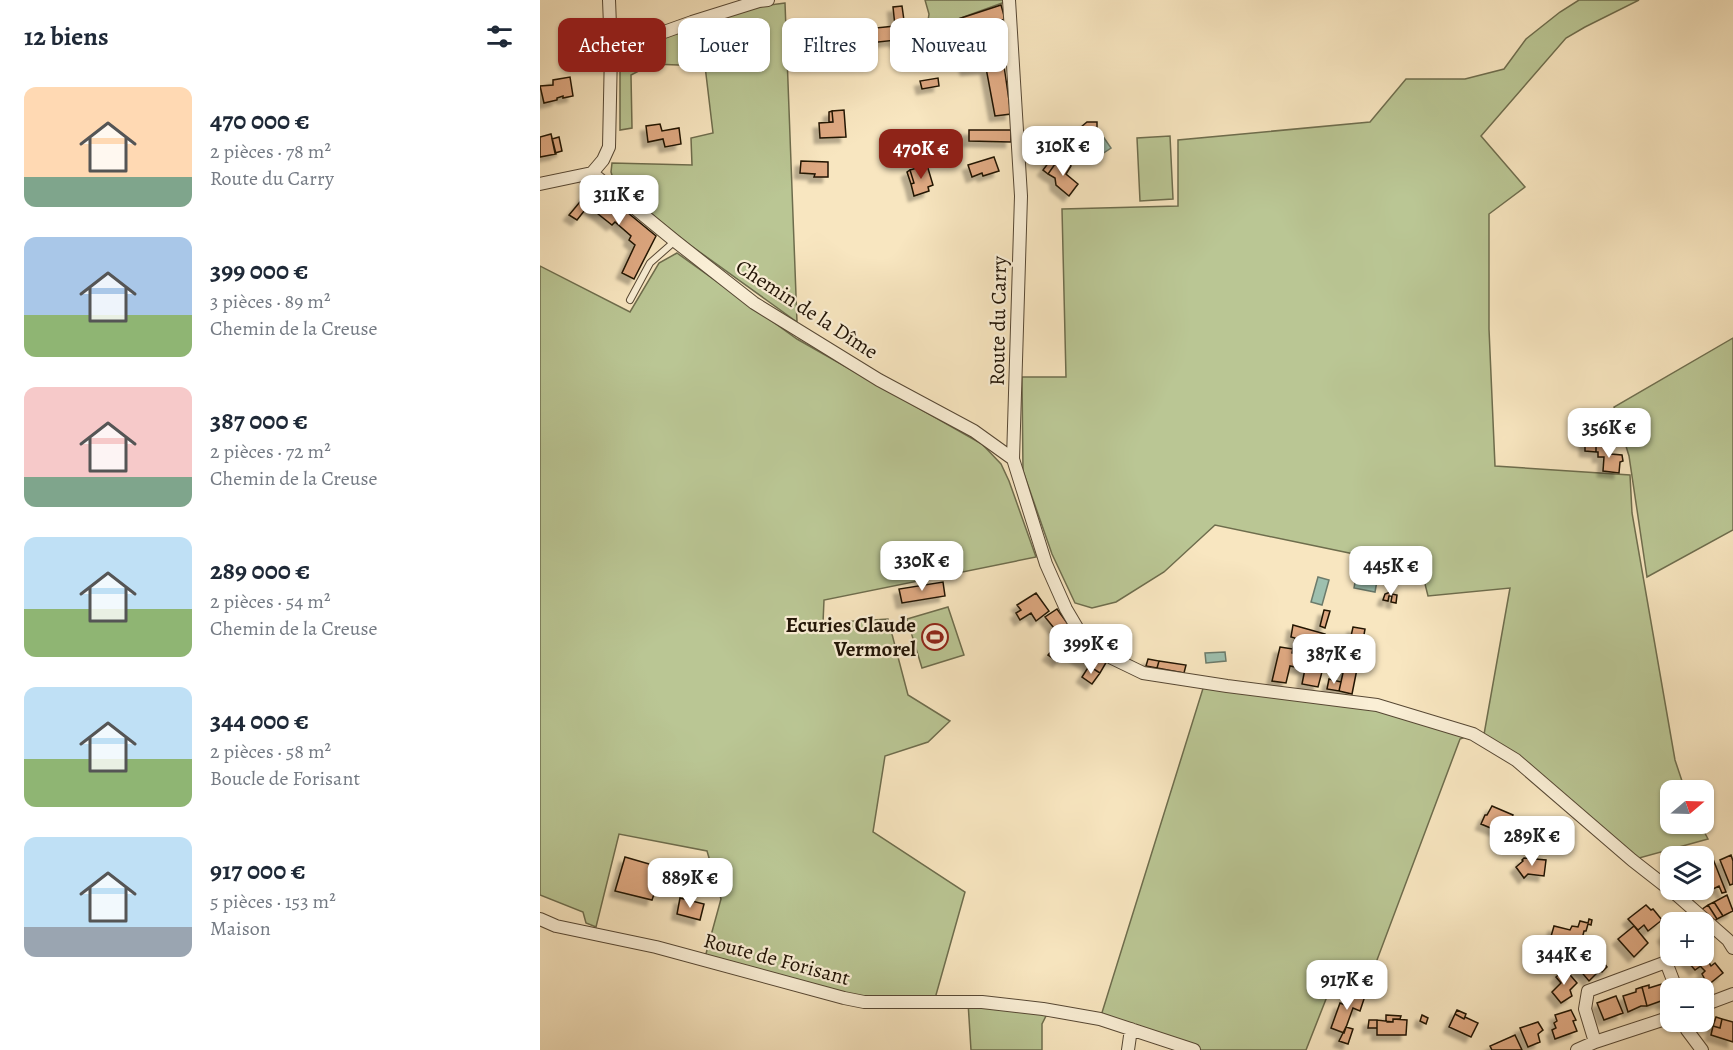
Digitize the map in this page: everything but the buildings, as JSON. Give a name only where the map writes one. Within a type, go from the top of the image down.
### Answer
[{"type":"street","points":[[609,0],[610,18]]},
{"type":"street","points":[[666,31],[768,0]]},
{"type":"street","name":"Route du Carry","points":[[1009,0],[1021,196],[1013,459],[1046,564],[1066,609],[1079,631],[1112,658],[1143,673],[1377,705],[1473,734],[1516,760],[1728,940],[1733,948]]},
{"type":"street","points":[[540,184],[592,173],[603,160],[609,147],[611,72]]},
{"type":"street","name":"Chemin de la Dîme","points":[[592,173],[754,303],[879,380],[974,431],[1013,459]]},
{"type":"street","name":"Route de Forisant","points":[[540,919],[556,926],[656,947],[787,984],[864,1002],[982,1002],[1049,1010],[1100,1019],[1194,1050]]},
{"type":"street","points":[[1595,1042],[1585,1009],[1588,991],[1666,962],[1672,978]]},
{"type":"street","points":[[1714,1001],[1733,994]]},
{"type":"street","points":[[1577,1050],[1660,1021]]},
{"type":"street","points":[[1128,1050],[1131,1029]]},
{"type":"street","points":[[1688,1032],[1702,1050]]},
{"type":"lane","points":[[630,300],[650,263],[675,241]]},
{"type":"green space","points":[[925,0],[1005,0],[1005,2],[961,18],[928,18]]},
{"type":"green space","points":[[1579,0],[1639,0],[1566,38],[1481,136],[1525,187],[1489,214],[1489,329],[1495,466],[1630,475],[1632,513],[1675,760],[1682,780],[1660,780],[1660,834],[1705,834],[1708,839],[1683,846],[1660,846],[1660,852],[1632,860],[1483,740],[1510,588],[1428,596],[1421,568],[1215,525],[1164,572],[1116,602],[1092,608],[1075,603],[1052,554],[1023,471],[1022,377],[1066,377],[1062,209],[1178,206],[1178,140],[1370,122],[1406,79],[1465,79],[1504,69],[1526,39]]},
{"type":"green space","points":[[785,3],[786,18],[782,18],[782,72],[788,72],[797,322],[690,245],[615,185],[611,172],[612,163],[692,165],[691,138],[713,133],[706,72],[770,72],[770,18],[718,18],[763,6]]},
{"type":"green space","points":[[678,32],[678,65],[666,65],[666,37]]},
{"type":"green space","points":[[620,72],[637,72],[631,75],[632,128],[620,130]]},
{"type":"green space","points":[[1170,136],[1173,199],[1140,201],[1137,138]]},
{"type":"green space","points":[[677,253],[797,339],[982,444],[1001,464],[1036,557],[824,600],[823,623],[888,619],[908,695],[950,721],[928,742],[885,756],[873,832],[965,892],[934,1002],[864,1002],[704,961],[721,899],[707,851],[619,834],[596,927],[586,923],[583,912],[540,895],[540,266],[630,312],[659,263]]},
{"type":"green space","points":[[1733,338],[1733,530],[1647,577],[1629,456],[1614,407]]},
{"type":"green space","name":"Ecuries Claude Vermorel","points":[[948,607],[964,655],[922,668],[907,619]]},
{"type":"green space","points":[[1205,682],[1377,705],[1473,734],[1460,739],[1374,968],[1341,961],[1306,1050],[1194,1050],[1100,1019]]},
{"type":"green space","points":[[968,1002],[1049,1010],[1042,1024],[1042,1050],[971,1050]]},
{"type":"shaded area","points":[[1100,132],[1111,148],[1102,154],[1091,138]]},
{"type":"shaded area","points":[[1318,577],[1329,580],[1322,605],[1311,602]]},
{"type":"shaded area","points":[[1356,577],[1377,581],[1375,592],[1354,588]]},
{"type":"shaded area","points":[[1225,652],[1226,661],[1206,663],[1205,653]]},
{"type":"place","name":"Ecuries Claude Vermorel","points":[[935,637]]}]
